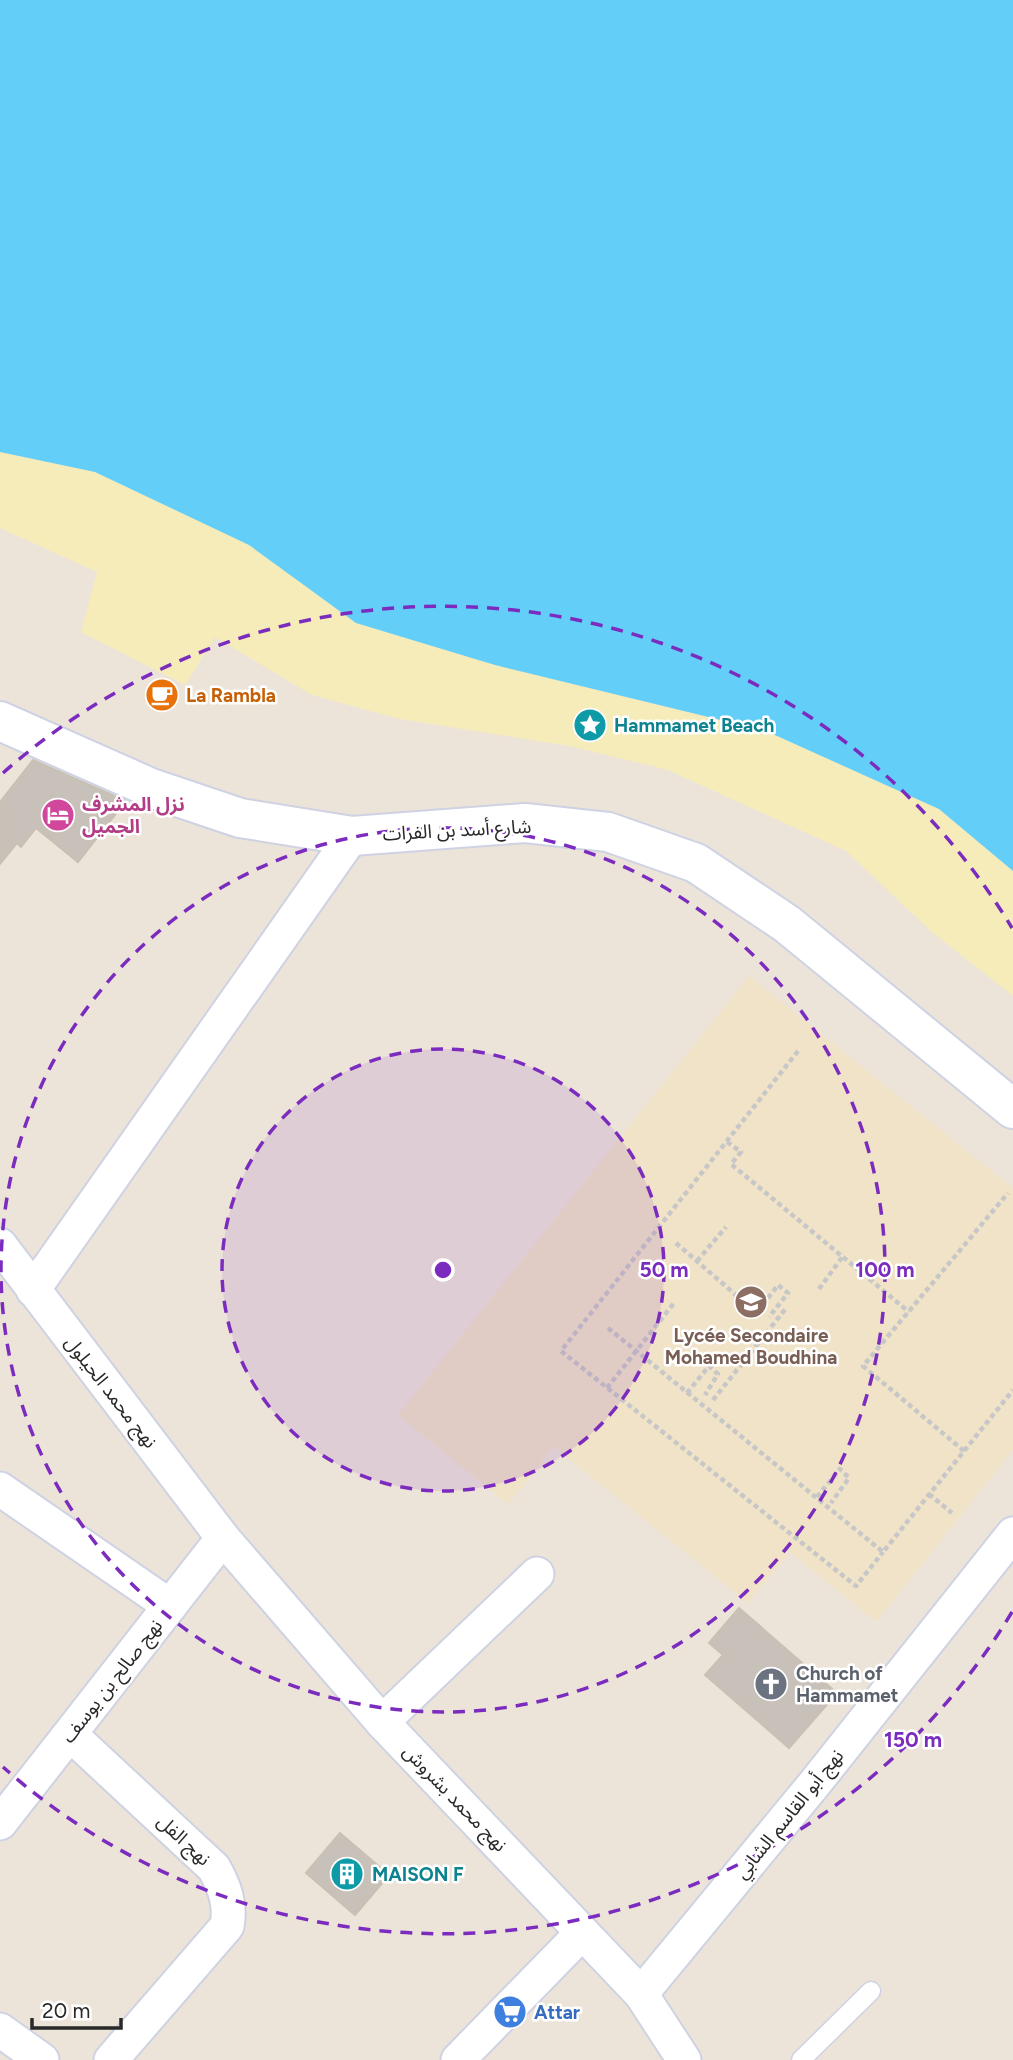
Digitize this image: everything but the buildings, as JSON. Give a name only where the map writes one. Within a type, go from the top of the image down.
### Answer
[{"type":"street","name":"شارع أسد بن الفرات","points":[[0,721],[151,788],[240,818],[352,836],[525,823],[608,832],[696,863],[787,924],[1013,1109]]},
{"type":"street","points":[[33,1290],[352,836]]},
{"type":"street","name":"نهج محمد الحيلول","points":[[0,1245],[223,1538]]},
{"type":"street","points":[[0,1489],[170,1606]]},
{"type":"street","name":"نهج أبو القاسم الشابي","points":[[641,1994],[815,1783],[1013,1534]]},
{"type":"street","name":"نهج صالح بن يوسف","points":[[0,1823],[223,1538]]},
{"type":"street","name":"نهج محمد بشروش","points":[[223,1538],[382,1722],[641,1994],[684,2060]]},
{"type":"street","points":[[382,1722],[537,1574]]},
{"type":"street","name":"نهج الفل","points":[[71,1735],[214,1868],[222,1882],[230,1909],[227,1926],[111,2060]]},
{"type":"street","points":[[457,2060],[582,1933]]},
{"type":"street","points":[[0,2030],[43,2060]]},
{"type":"lane","points":[[801,2060],[871,1991]]},
{"type":"path","points":[[798,1051],[561,1351],[856,1586],[1013,1390]]},
{"type":"path","points":[[727,1142],[741,1152],[731,1164],[909,1312]]},
{"type":"path","points":[[964,1451],[863,1366],[1008,1194]]},
{"type":"path","points":[[698,1261],[726,1227]]},
{"type":"path","points":[[676,1243],[760,1316]]},
{"type":"path","points":[[818,1289],[843,1256]]},
{"type":"path","points":[[763,1305],[778,1285],[788,1293],[769,1317]]},
{"type":"path","points":[[607,1388],[674,1303]]},
{"type":"path","points":[[713,1400],[787,1307]]},
{"type":"path","points":[[608,1328],[883,1552]]},
{"type":"path","points":[[687,1392],[709,1366],[719,1374],[705,1395]]},
{"type":"path","points":[[817,1497],[840,1469],[849,1478],[831,1503]]},
{"type":"path","points":[[929,1494],[952,1513]]},
{"type":"shaded area","name":"Lycée Secondaire Mohamed Boudhina","points":[[749,976],[1013,1188],[1013,1450],[876,1622],[790,1552],[748,1603],[554,1447],[508,1504],[398,1415]]},
{"type":"sand","name":"Hammamet Beach","points":[[0,452],[95,472],[250,545],[356,623],[495,665],[766,731],[939,809],[1013,871],[1013,996],[932,932],[846,851],[668,770],[569,746],[400,719],[312,695],[215,637],[185,685],[81,632],[97,572],[0,528]]},
{"type":"water","points":[[0,0],[1013,0],[1013,871],[939,809],[766,731],[495,665],[356,623],[249,545],[95,472],[0,452]]},
{"type":"place","name":"La Rambla","points":[[162,695]]},
{"type":"place","name":"Hammamet Beach","points":[[590,725]]},
{"type":"place","name":"نزل المشرف الجميل","points":[[58,815]]},
{"type":"place","name":"Lycée Secondaire Mohamed Boudhina","points":[[751,1302]]},
{"type":"place","name":"Church of Hammamet","points":[[771,1684]]},
{"type":"place","name":"MAISON F","points":[[347,1874]]},
{"type":"place","name":"Attar","points":[[510,2012]]}]
